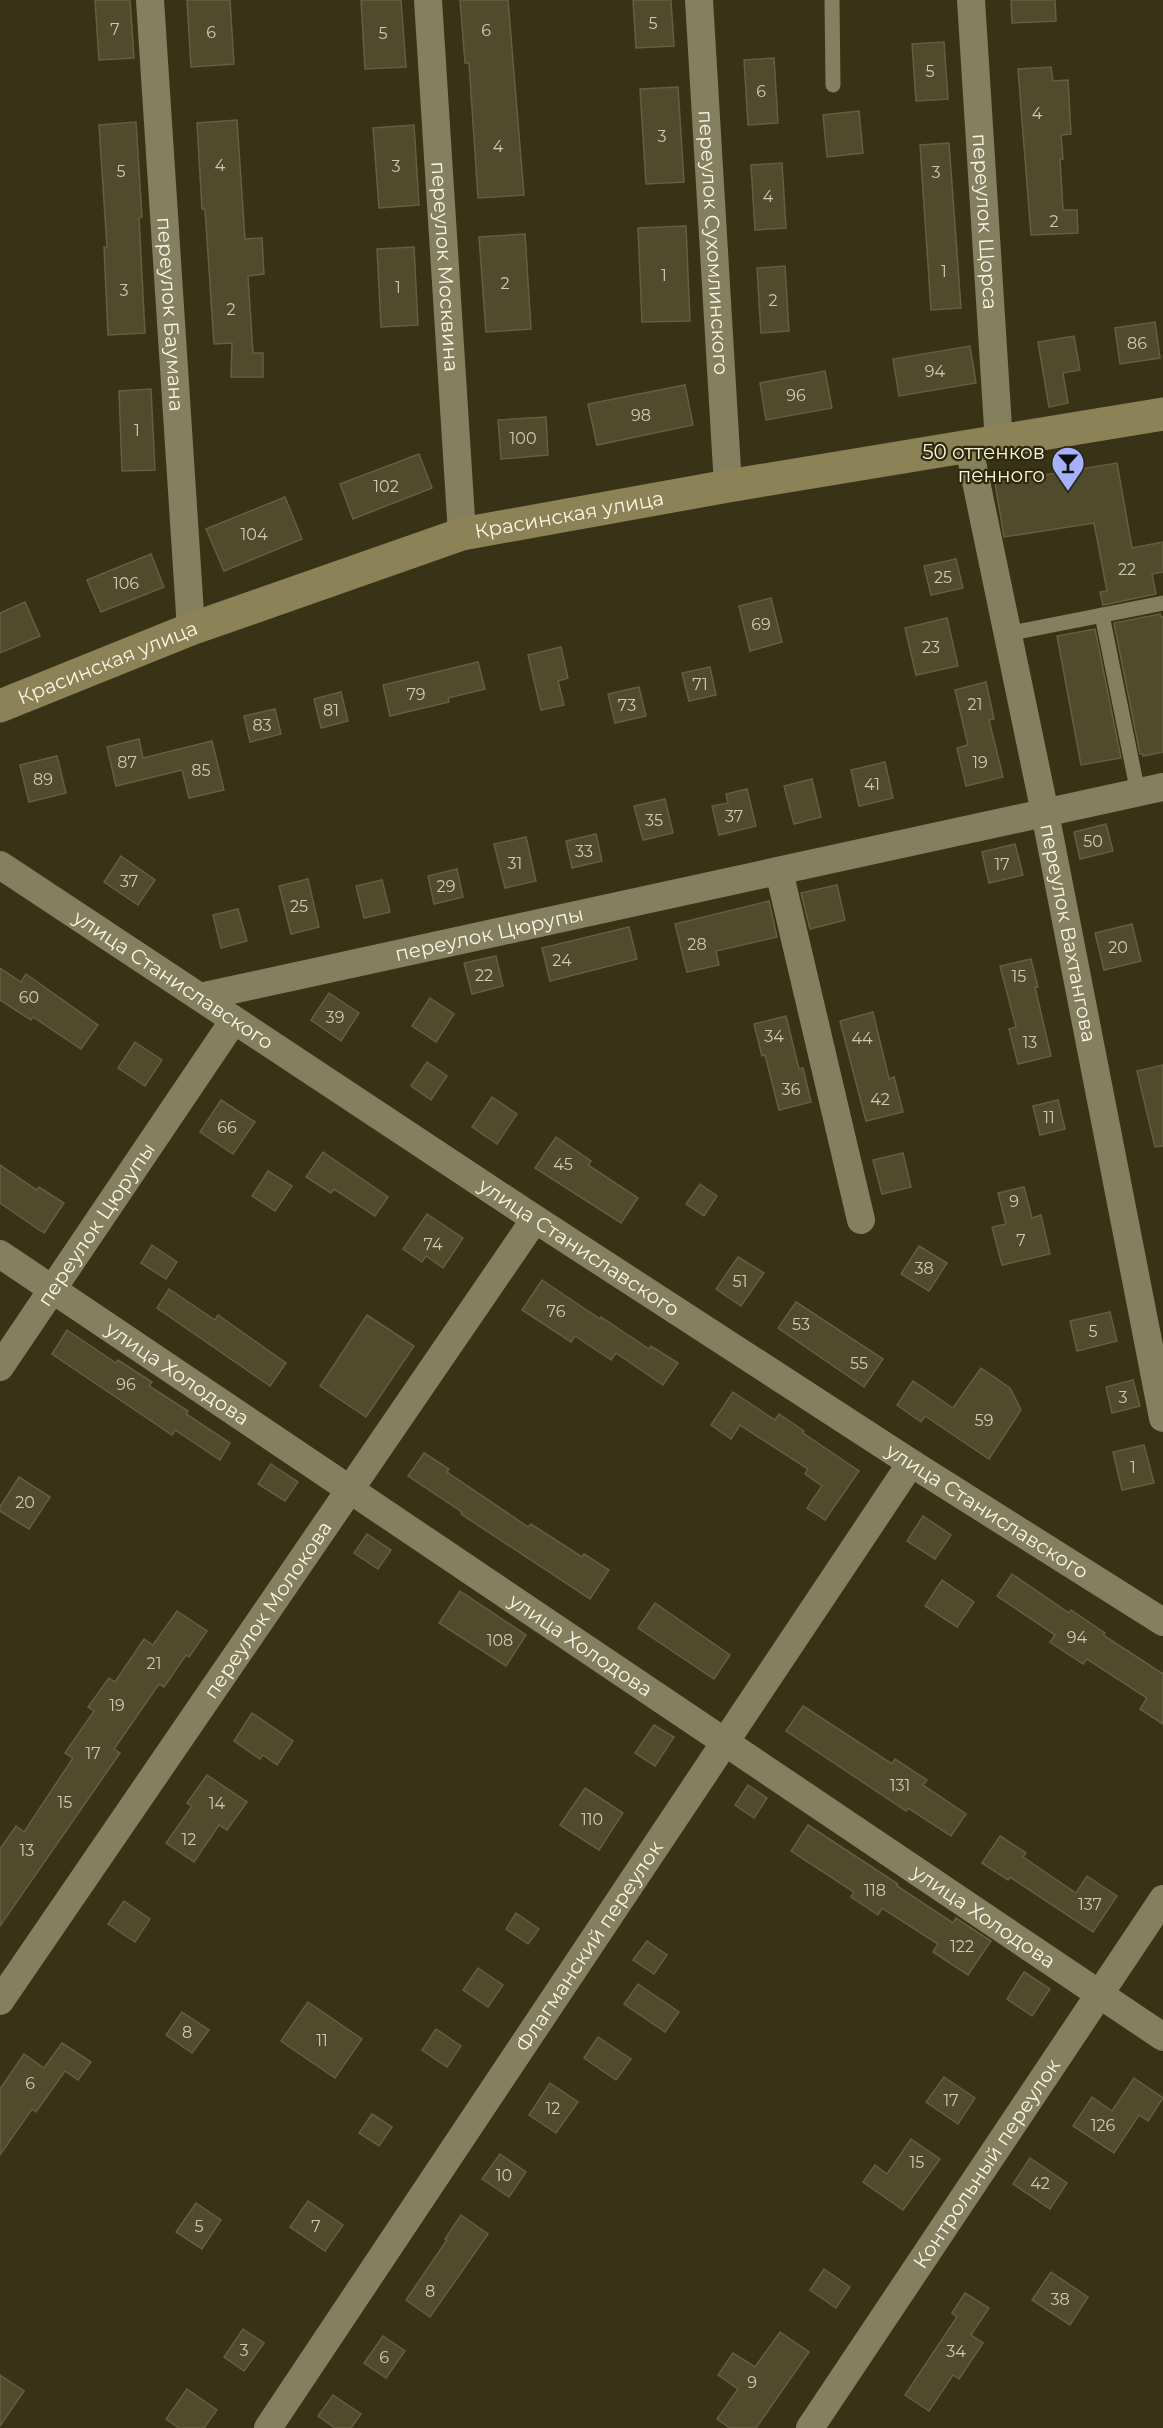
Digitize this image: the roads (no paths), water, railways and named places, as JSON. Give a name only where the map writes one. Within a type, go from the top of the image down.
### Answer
[{"type":"main road","name":"Красинская улица","points":[[0,706],[191,629],[462,534],[728,486],[1163,414]]},
{"type":"street","name":"переулок Баумана","points":[[150,0],[191,629]]},
{"type":"street","name":"переулок Москвина","points":[[428,0],[462,534]]},
{"type":"street","name":"переулок Сухомлинского","points":[[699,0],[728,486]]},
{"type":"street","name":"переулок Щорса","points":[[971,0],[984,445]]},
{"type":"street","name":"переулок Вахтангова","points":[[984,445],[1007,634],[1045,813],[1163,1418]]},
{"type":"street","name":"переулок Цюрупы","points":[[200,997],[1150,790]]},
{"type":"street","name":"улица Станиславского","points":[[0,865],[535,1219],[911,1463],[1163,1622]]},
{"type":"street","points":[[778,871],[861,1220]]},
{"type":"street","name":"переулок Цюрупы","points":[[0,1367],[234,1020]]},
{"type":"street","name":"переулок Молокова","points":[[0,2001],[535,1219]]},
{"type":"street","name":"улица Холодова","points":[[0,1254],[1163,2037]]},
{"type":"street","name":"Флагманский переулок","points":[[268,2428],[911,1463]]},
{"type":"street","name":"Контрольный переулок","points":[[810,2428],[1163,1899]]},
{"type":"lane","points":[[832,0],[833,85]]},
{"type":"lane","points":[[1007,634],[1163,603]]},
{"type":"lane","points":[[1102,615],[1150,790]]},
{"type":"place","name":"50 оттенков пенного","points":[[1068,492]]}]
